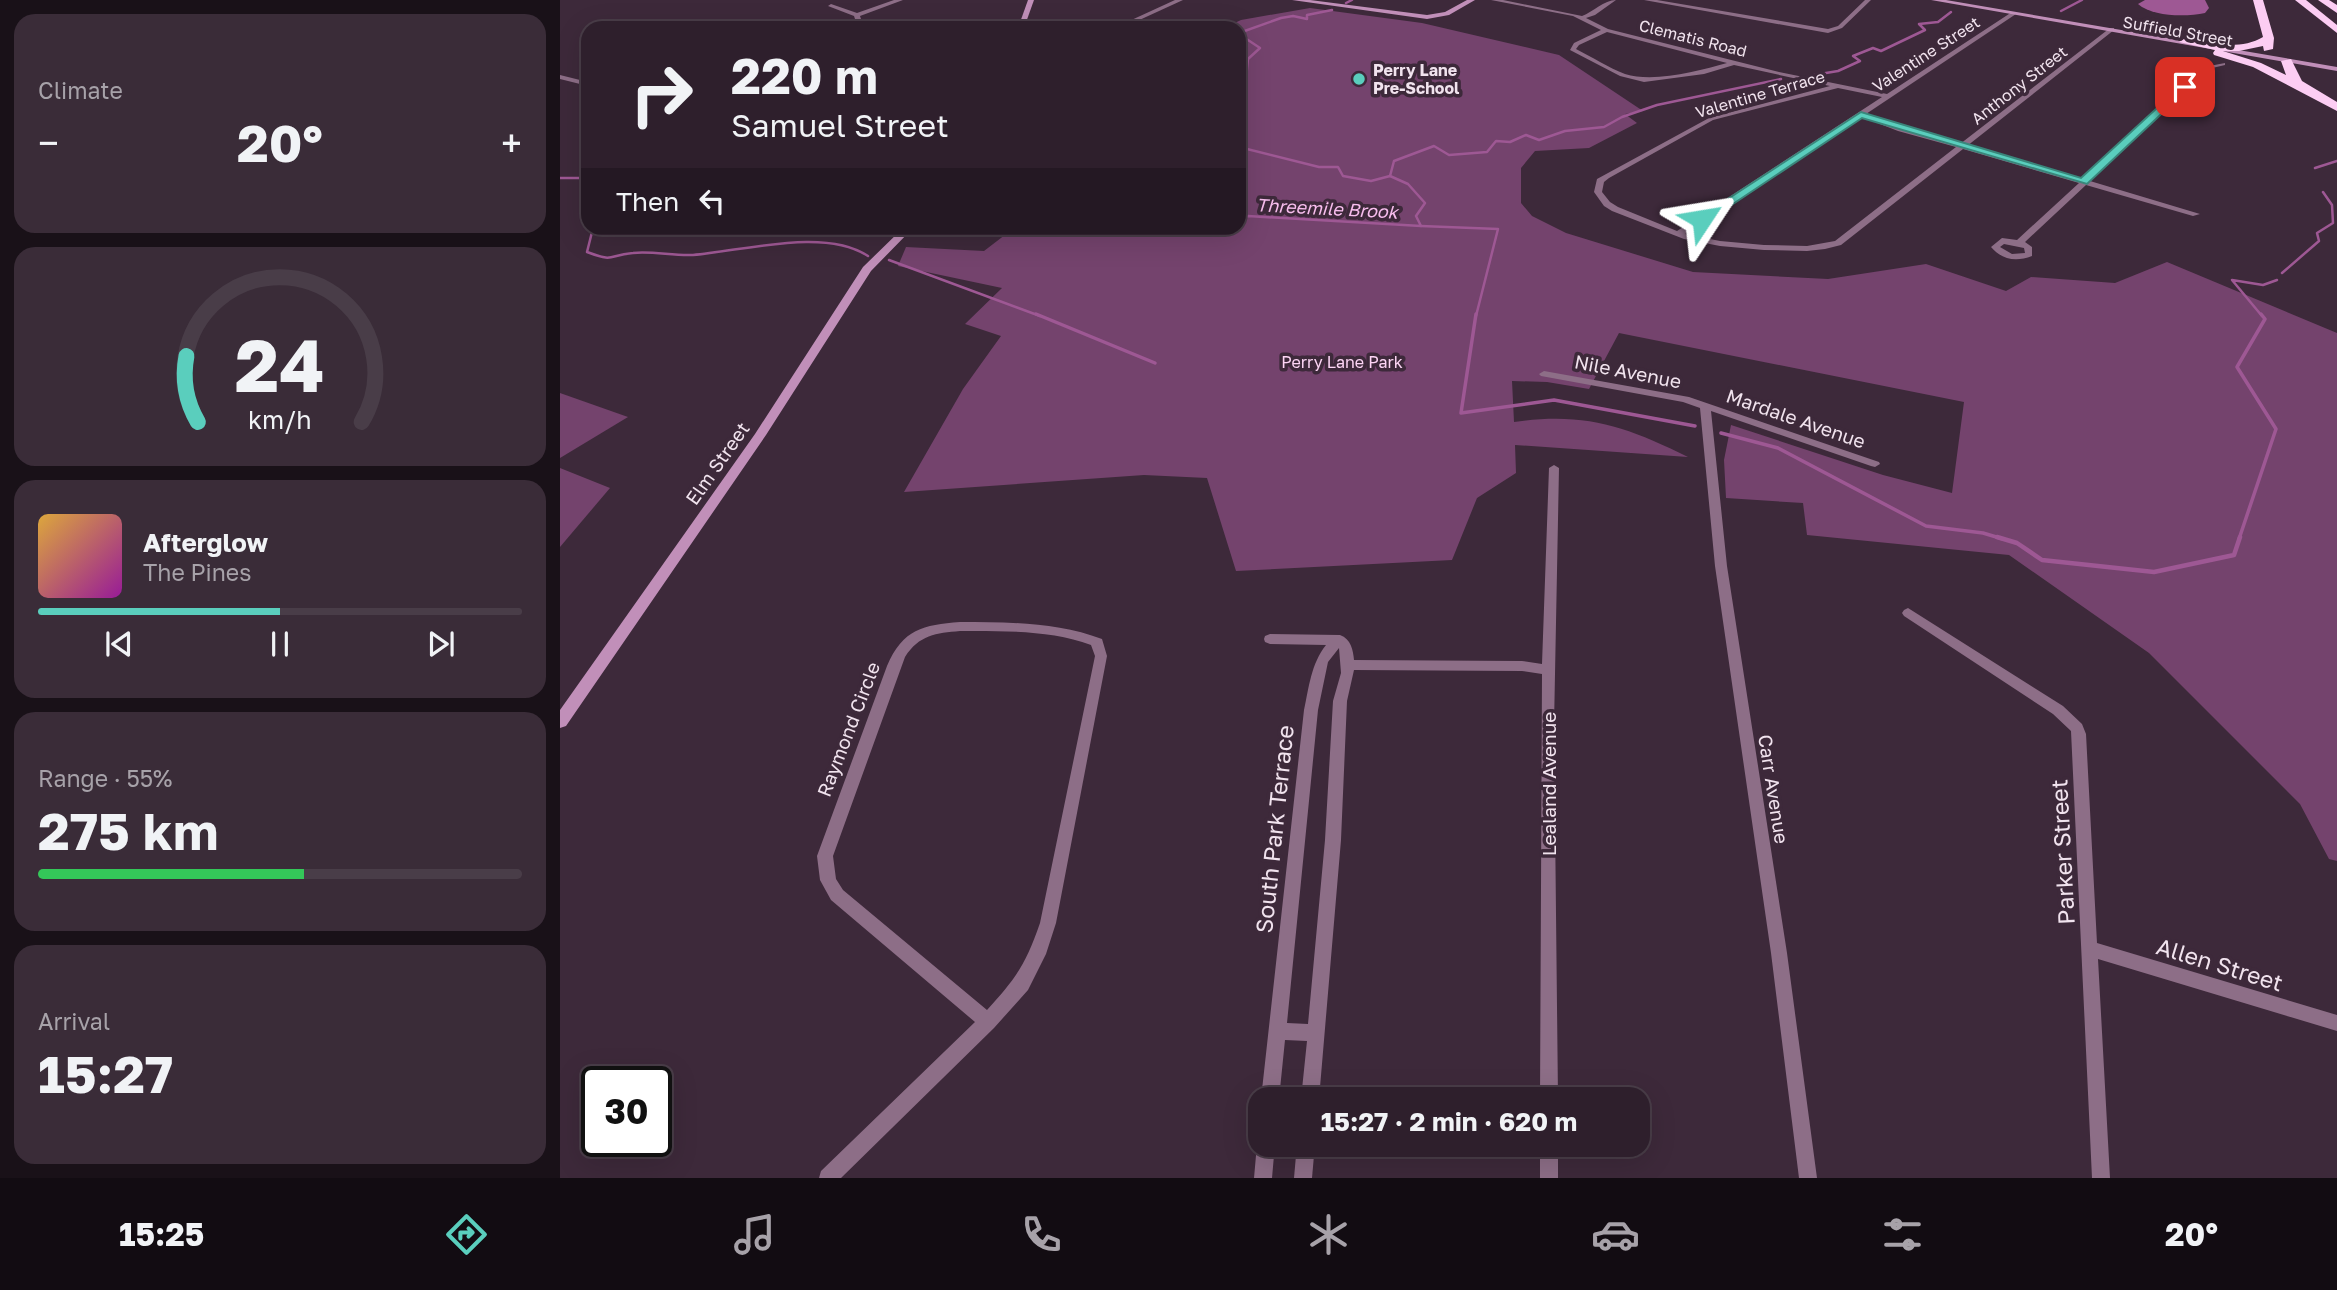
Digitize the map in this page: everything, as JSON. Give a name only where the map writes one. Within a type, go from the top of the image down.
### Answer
[{"type":"highway","points":[[2259,0],[2269,37],[2267,59]]},
{"type":"highway","points":[[2300,0],[2337,30]]},
{"type":"highway","points":[[2323,0],[2337,10]]},
{"type":"highway","points":[[2184,42],[2238,47],[2259,44],[2269,37]]},
{"type":"highway","points":[[2220,58],[2257,65],[2337,107]]},
{"type":"highway","points":[[2287,63],[2291,76],[2309,91]]},
{"type":"street","points":[[831,6],[857,15],[900,0]]},
{"type":"street","points":[[1024,21],[1031,0]]},
{"type":"street","points":[[1133,21],[1180,0]]},
{"type":"street","points":[[1295,0],[1435,17],[1452,12],[1472,0]]},
{"type":"street","name":"Clematis Road","points":[[1494,0],[1581,18],[1606,30],[1734,63],[1889,96]]},
{"type":"street","points":[[1581,18],[1593,14],[1613,0]]},
{"type":"street","points":[[1647,0],[1828,31],[1840,27],[1868,0]]},
{"type":"street","name":"Suffield Street","points":[[1934,0],[2337,71]]},
{"type":"street","name":"Valentine Street","points":[[1679,234],[2014,13]]},
{"type":"street","points":[[857,15],[859,21]]},
{"type":"street","points":[[1606,30],[1576,44],[1573,50],[1630,78],[1658,80],[1734,63]]},
{"type":"street","name":"Suffield Street","points":[[2110,31],[2220,58],[2267,59]]},
{"type":"street","name":"Anthony Street","points":[[1679,234],[1703,240],[1794,250],[1829,247],[1838,243],[2110,31]]},
{"type":"street","points":[[2020,243],[2206,68],[2220,58]]},
{"type":"street","points":[[560,77],[581,82]]},
{"type":"street","name":"Valentine Terrace","points":[[1679,234],[1607,204],[1598,192],[1600,181],[1704,122],[1838,86]]},
{"type":"street","points":[[1861,114],[1962,147],[2196,214]]},
{"type":"street","name":"Elm Street","points":[[560,722],[760,435],[867,269],[901,235]]},
{"type":"street","name":"Nile Avenue","points":[[1544,373],[1633,388],[1705,405]]},
{"type":"street","name":"Mardale Avenue","points":[[1705,405],[1875,464]]},
{"type":"street","name":"Carr Avenue","points":[[1705,405],[1721,566],[1779,953],[1808,1178]]},
{"type":"street","name":"Lealand Avenue","points":[[1549,1087],[1549,670],[1554,468]]},
{"type":"street","name":"Parker Street","points":[[1909,613],[2048,703],[2077,728],[2091,949],[2101,1178]]},
{"type":"street","name":"Raymond Circle","points":[[828,1178],[988,1022],[1022,984],[1038,954],[1055,894],[1101,656],[1097,642],[1066,631],[954,626],[927,631],[912,639],[902,649],[894,666],[826,849],[825,873],[836,895],[988,1022]]},
{"type":"street","points":[[1270,639],[1340,640],[1347,649],[1349,665],[1340,701],[1333,840],[1311,1087]]},
{"type":"street","name":"South Park Terrace","points":[[1271,1087],[1311,710],[1321,660],[1340,640]]},
{"type":"street","points":[[1349,665],[1522,666],[1549,670]]},
{"type":"street","name":"Allen Street","points":[[2091,949],[2337,1023]]},
{"type":"street","points":[[1276,1031],[1315,1033]]},
{"type":"street","points":[[1263,1178],[1265,1157]]},
{"type":"street","points":[[1303,1178],[1305,1157]]},
{"type":"street","points":[[1549,1157],[1549,1178]]},
{"type":"green space","name":"Perry Lane Park","points":[[1310,8],[1422,23],[1559,55],[1643,111],[1625,114],[1637,123],[1589,148],[1535,151],[1521,168],[1521,203],[1532,216],[1566,233],[1693,272],[1828,279],[1926,264],[2006,291],[2031,277],[2115,283],[2167,262],[2337,333],[2337,861],[2329,859],[2300,804],[2149,653],[2009,555],[1807,535],[1803,503],[1726,498],[1724,460],[1731,425],[1883,475],[1952,493],[1964,402],[1619,333],[1589,389],[1547,382],[1512,381],[1514,422],[1562,419],[1604,424],[1644,437],[1688,457],[1515,445],[1516,473],[1477,498],[1452,560],[1236,571],[1207,478],[1144,475],[904,492],[963,389],[1001,336],[965,324],[1002,288],[898,266],[906,247],[984,251],[1005,235],[1246,235],[1246,21],[1239,21]]},
{"type":"green space","points":[[560,393],[628,417],[560,458]]},
{"type":"green space","points":[[560,468],[610,488],[560,547]]},
{"type":"shaded area","points":[[2145,0],[2205,0],[2209,8],[2205,13],[2170,15],[2138,4]]},
{"type":"waterway","points":[[1346,3],[1352,0]]},
{"type":"waterway","name":"Threemile Brook","points":[[2061,11],[2082,0]]},
{"type":"waterway","points":[[1246,30],[1281,18],[1293,16],[1307,19],[1307,15],[1332,10]]},
{"type":"waterway","name":"Threemile Brook","points":[[1814,75],[1838,71],[1860,61],[1853,56],[1873,48],[1881,51],[1925,30],[1919,24],[1938,22],[1951,12]]},
{"type":"waterway","points":[[1246,39],[1260,48],[1248,59],[1246,79]]},
{"type":"waterway","name":"Threemile Brook","points":[[1390,176],[1394,161],[1434,146],[1449,155],[1487,152],[1496,141],[1510,142],[1526,135],[1539,140],[1565,131],[1604,127],[1622,117],[1657,105],[1781,79]]},
{"type":"waterway","points":[[1246,149],[1319,167],[1338,167],[1343,176],[1371,181],[1390,176]]},
{"type":"waterway","points":[[2315,168],[2337,161]]},
{"type":"waterway","name":"Threemile Brook","points":[[1390,176],[1408,184],[1425,203],[1416,216],[1421,226]]},
{"type":"waterway","name":"Threemile Brook","points":[[560,178],[581,178]]},
{"type":"waterway","points":[[2282,273],[2319,241],[2317,233],[2333,223],[2332,205],[2323,192]]},
{"type":"waterway","name":"Threemile Brook","points":[[1246,216],[1421,226]]},
{"type":"waterway","points":[[1421,226],[1498,229],[1476,316]]},
{"type":"waterway","points":[[591,235],[587,252],[607,258],[640,253],[693,255],[807,242],[850,247],[868,256]]},
{"type":"waterway","points":[[889,260],[1040,316]]},
{"type":"waterway","points":[[2262,316],[2232,280],[2263,285],[2277,280]]},
{"type":"waterway","points":[[1036,314],[1155,363]]},
{"type":"waterway","points":[[1476,314],[1461,413],[1554,400],[1695,426]]},
{"type":"waterway","points":[[2239,539],[2276,429],[2237,367],[2265,319],[2261,314]]},
{"type":"waterway","points":[[1721,433],[1778,448],[1926,526],[1983,533],[2003,539]]},
{"type":"waterway","points":[[1997,537],[2017,543],[2042,560],[2154,572],[2234,555],[2240,537]]},
{"type":"place","name":"Perry Lane Pre-School","points":[[1359,79]]},
{"type":"route","points":[[1702,219],[1861,114],[1901,129],[2083,182],[2185,87]]}]
